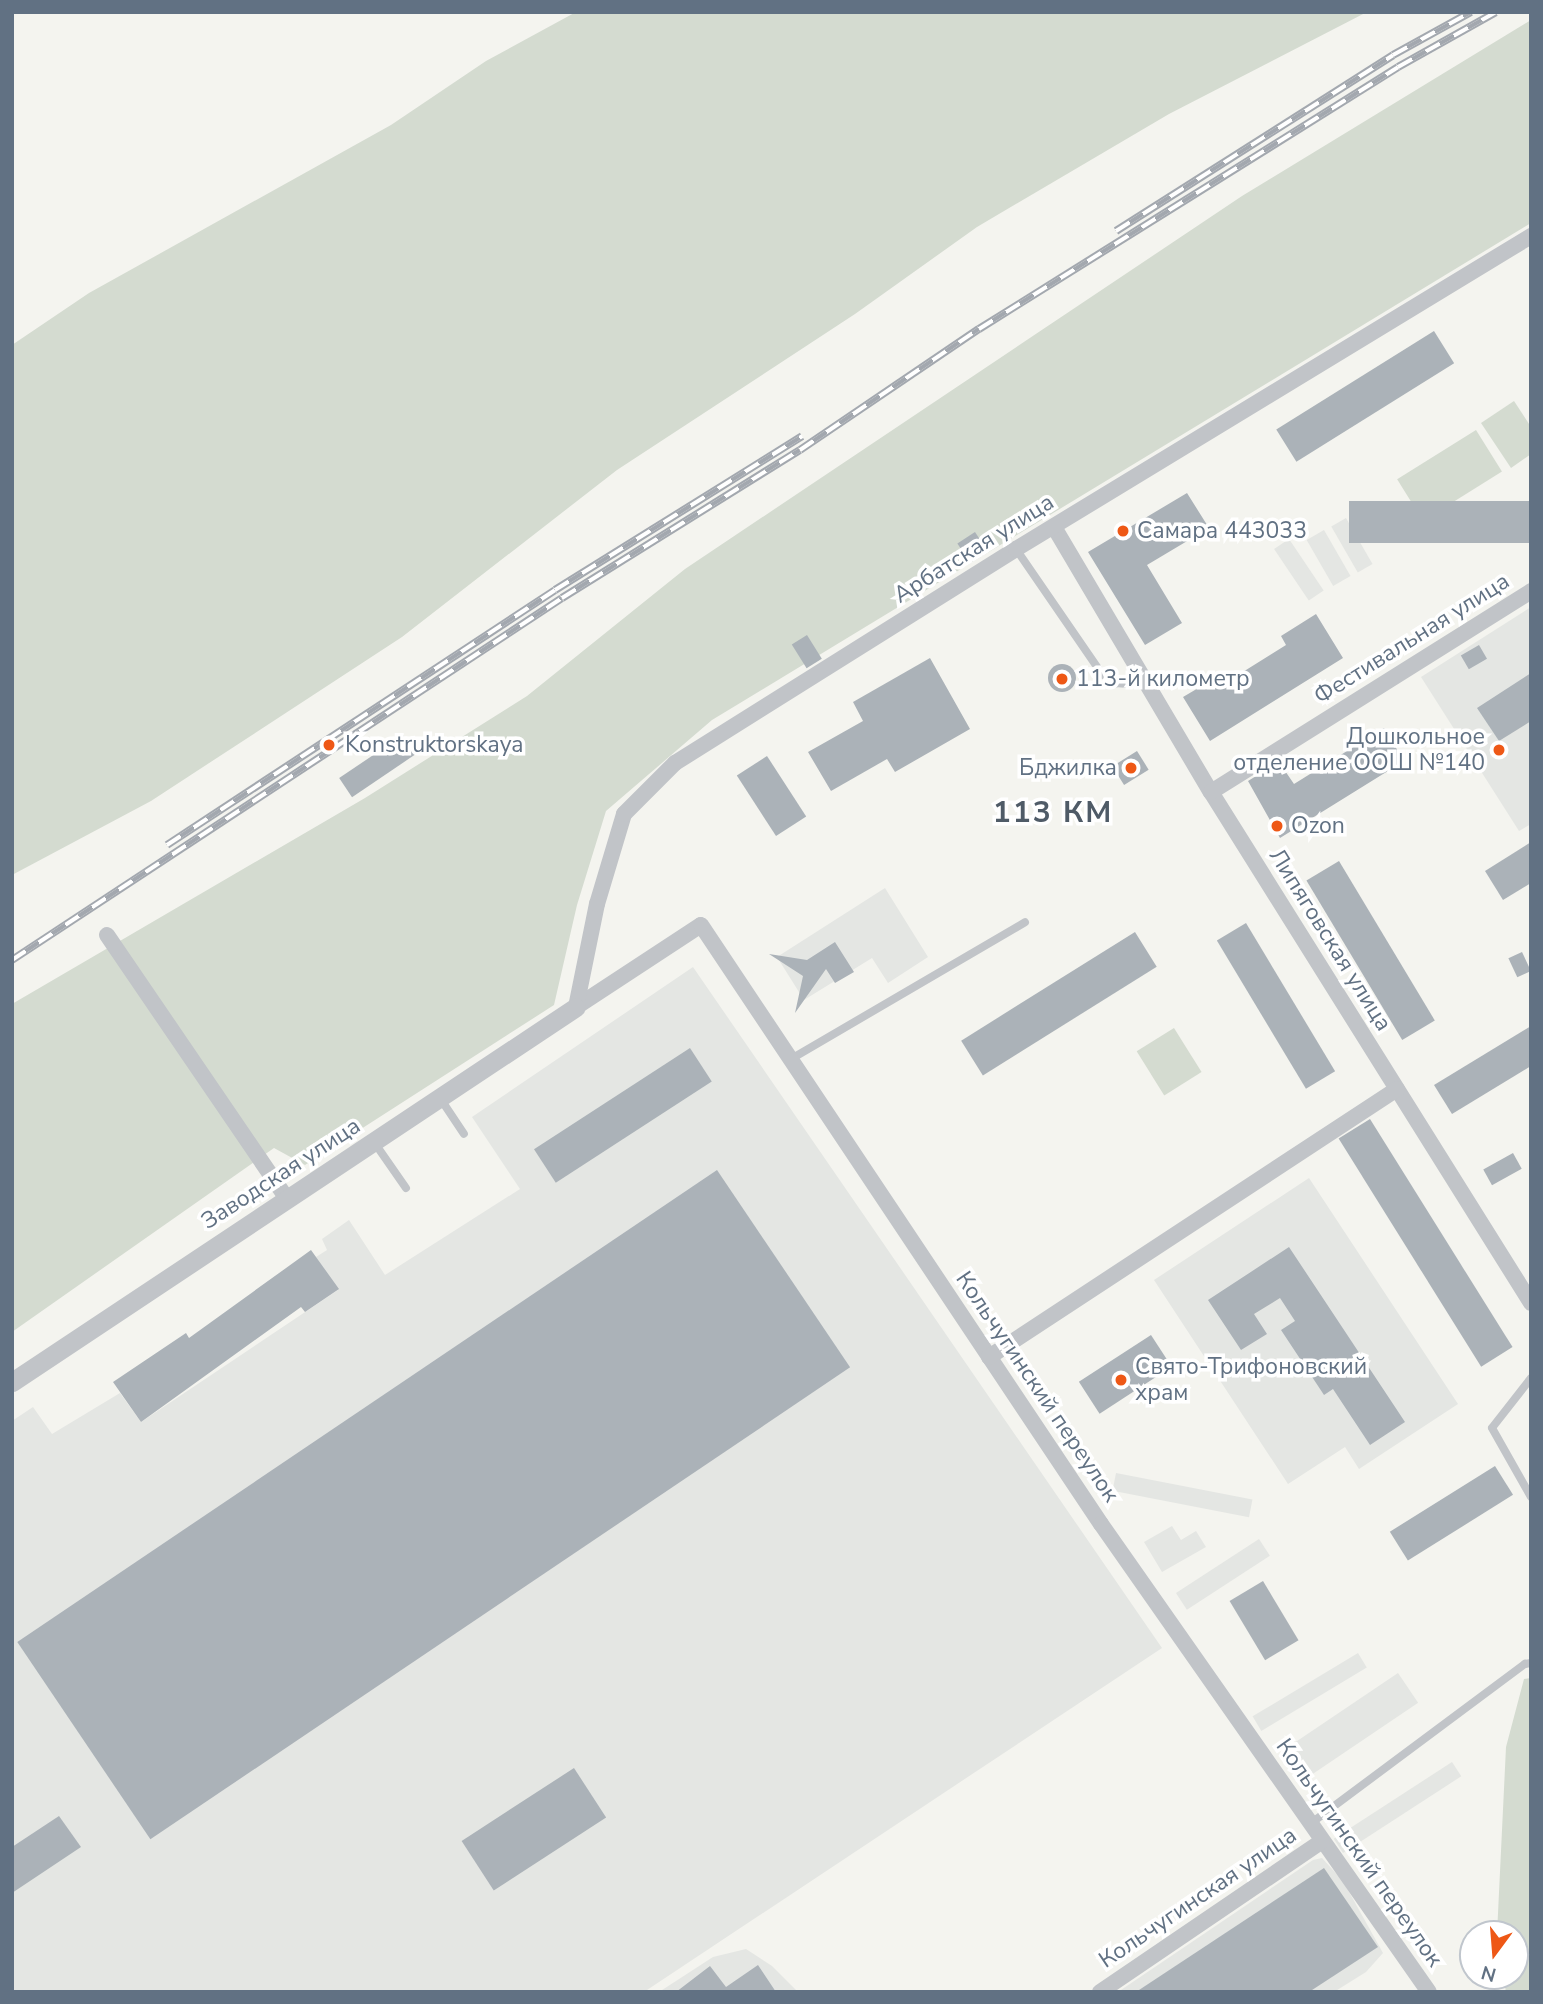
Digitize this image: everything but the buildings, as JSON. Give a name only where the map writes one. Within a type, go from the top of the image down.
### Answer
[{"type":"street","name":"Арбатская улица","points":[[576,1007],[597,904],[624,814],[675,763],[1016,548],[1531,236]]},
{"type":"street","name":"Липяговская улица","points":[[1054,527],[1211,792],[1531,1303]]},
{"type":"street","name":"Фестивальная улица","points":[[1211,792],[1531,591]]},
{"type":"street","name":"Кольчугинский переулок","points":[[576,1007],[701,925],[1101,1524],[1429,1992]]},
{"type":"street","points":[[107,935],[287,1199]]},
{"type":"street","name":"Заводская улица","points":[[12,1382],[576,1007]]},
{"type":"street","points":[[989,1357],[1397,1088]]},
{"type":"street","name":"Кольчугинская улица","points":[[1100,1992],[1322,1841]]},
{"type":"lane","points":[[1016,548],[1102,674],[1116,683],[1127,684],[1144,677]]},
{"type":"lane","points":[[791,1059],[1026,922]]},
{"type":"lane","points":[[440,1098],[464,1134]]},
{"type":"lane","points":[[374,1142],[406,1188]]},
{"type":"lane","points":[[1531,1378],[1492,1428],[1531,1497]]},
{"type":"lane","points":[[1310,1824],[1525,1664],[1531,1663]]},
{"type":"shaded area","points":[[576,12],[1367,12],[1169,114],[977,227],[855,314],[617,470],[402,637],[151,801],[12,875],[12,345],[89,293],[391,125],[486,61]]},
{"type":"shaded area","points":[[1531,20],[1531,223],[712,720],[606,811],[577,905],[554,1005],[305,1165],[274,1148],[12,1332],[12,1004],[365,798],[527,696],[685,569],[1242,196]]},
{"type":"shaded area","points":[[1514,401],[1531,427],[1531,454],[1511,468],[1481,423]]},
{"type":"shaded area","points":[[1476,430],[1502,472],[1423,521],[1397,479]]},
{"type":"shaded area","points":[[1346,518],[1372,564],[1358,572],[1331,526]]},
{"type":"shaded area","points":[[1324,530],[1350,576],[1333,586],[1307,540]]},
{"type":"shaded area","points":[[1289,539],[1324,590],[1309,600],[1274,549]]},
{"type":"shaded area","name":"Дошкольное отделение ООШ №140","points":[[1531,607],[1531,824],[1519,831],[1421,677]]},
{"type":"shaded area","points":[[885,888],[928,957],[888,983],[872,958],[804,1000],[777,957]]},
{"type":"shaded area","points":[[693,967],[1162,1648],[644,1992],[12,1992],[12,1421],[33,1407],[52,1434],[120,1393],[141,1422],[338,1290],[316,1257],[327,1250],[322,1239],[349,1220],[385,1275],[520,1189],[472,1117]]},
{"type":"shaded area","points":[[1174,1028],[1202,1072],[1164,1095],[1137,1051]]},
{"type":"shaded area","points":[[1309,1178],[1458,1404],[1359,1469],[1345,1447],[1288,1484],[1154,1280]]},
{"type":"shaded area","points":[[1116,1473],[1252,1500],[1249,1517],[1113,1491]]},
{"type":"shaded area","points":[[1172,1526],[1181,1540],[1196,1531],[1206,1547],[1162,1572],[1144,1542]]},
{"type":"shaded area","points":[[1259,1539],[1270,1556],[1187,1610],[1176,1593]]},
{"type":"shaded area","points":[[1358,1653],[1367,1668],[1261,1731],[1253,1716]]},
{"type":"shaded area","points":[[1398,1673],[1418,1703],[1302,1781],[1282,1751]]},
{"type":"shaded area","points":[[1531,1678],[1531,1992],[1506,1992],[1529,1990],[1529,1920],[1498,1920],[1506,1747],[1524,1679]]},
{"type":"shaded area","points":[[1452,1762],[1461,1776],[1343,1853],[1334,1839]]},
{"type":"shaded area","points":[[1322,1858],[1343,1881],[1383,1953],[1366,1972],[1334,1992],[1118,1992],[1313,1860]]},
{"type":"shaded area","points":[[746,1949],[772,1966],[798,1992],[659,1992],[713,1957]]},
{"type":"railway","points":[[1116,231],[1393,55],[1471,12]]},
{"type":"railway","points":[[12,960],[562,598],[800,450],[979,329],[1398,67],[1496,12]]},
{"type":"railway","points":[[167,845],[555,590],[802,436]]},
{"type":"place","name":"Самара 443033","points":[[1123,531]]},
{"type":"place","name":"113-й километр","points":[[1062,679]]},
{"type":"place","name":"Konstruktorskaya","points":[[329,745]]},
{"type":"place","name":"Дошкольное отделение ООШ №140","points":[[1499,750]]},
{"type":"place","name":"Бджилка","points":[[1131,768]]},
{"type":"place","name":"Ozon","points":[[1277,826]]},
{"type":"place","name":"Свято-Трифоновский храм","points":[[1121,1380]]},
{"type":"district","name":"113 КМ","points":[[1053,813]]}]
